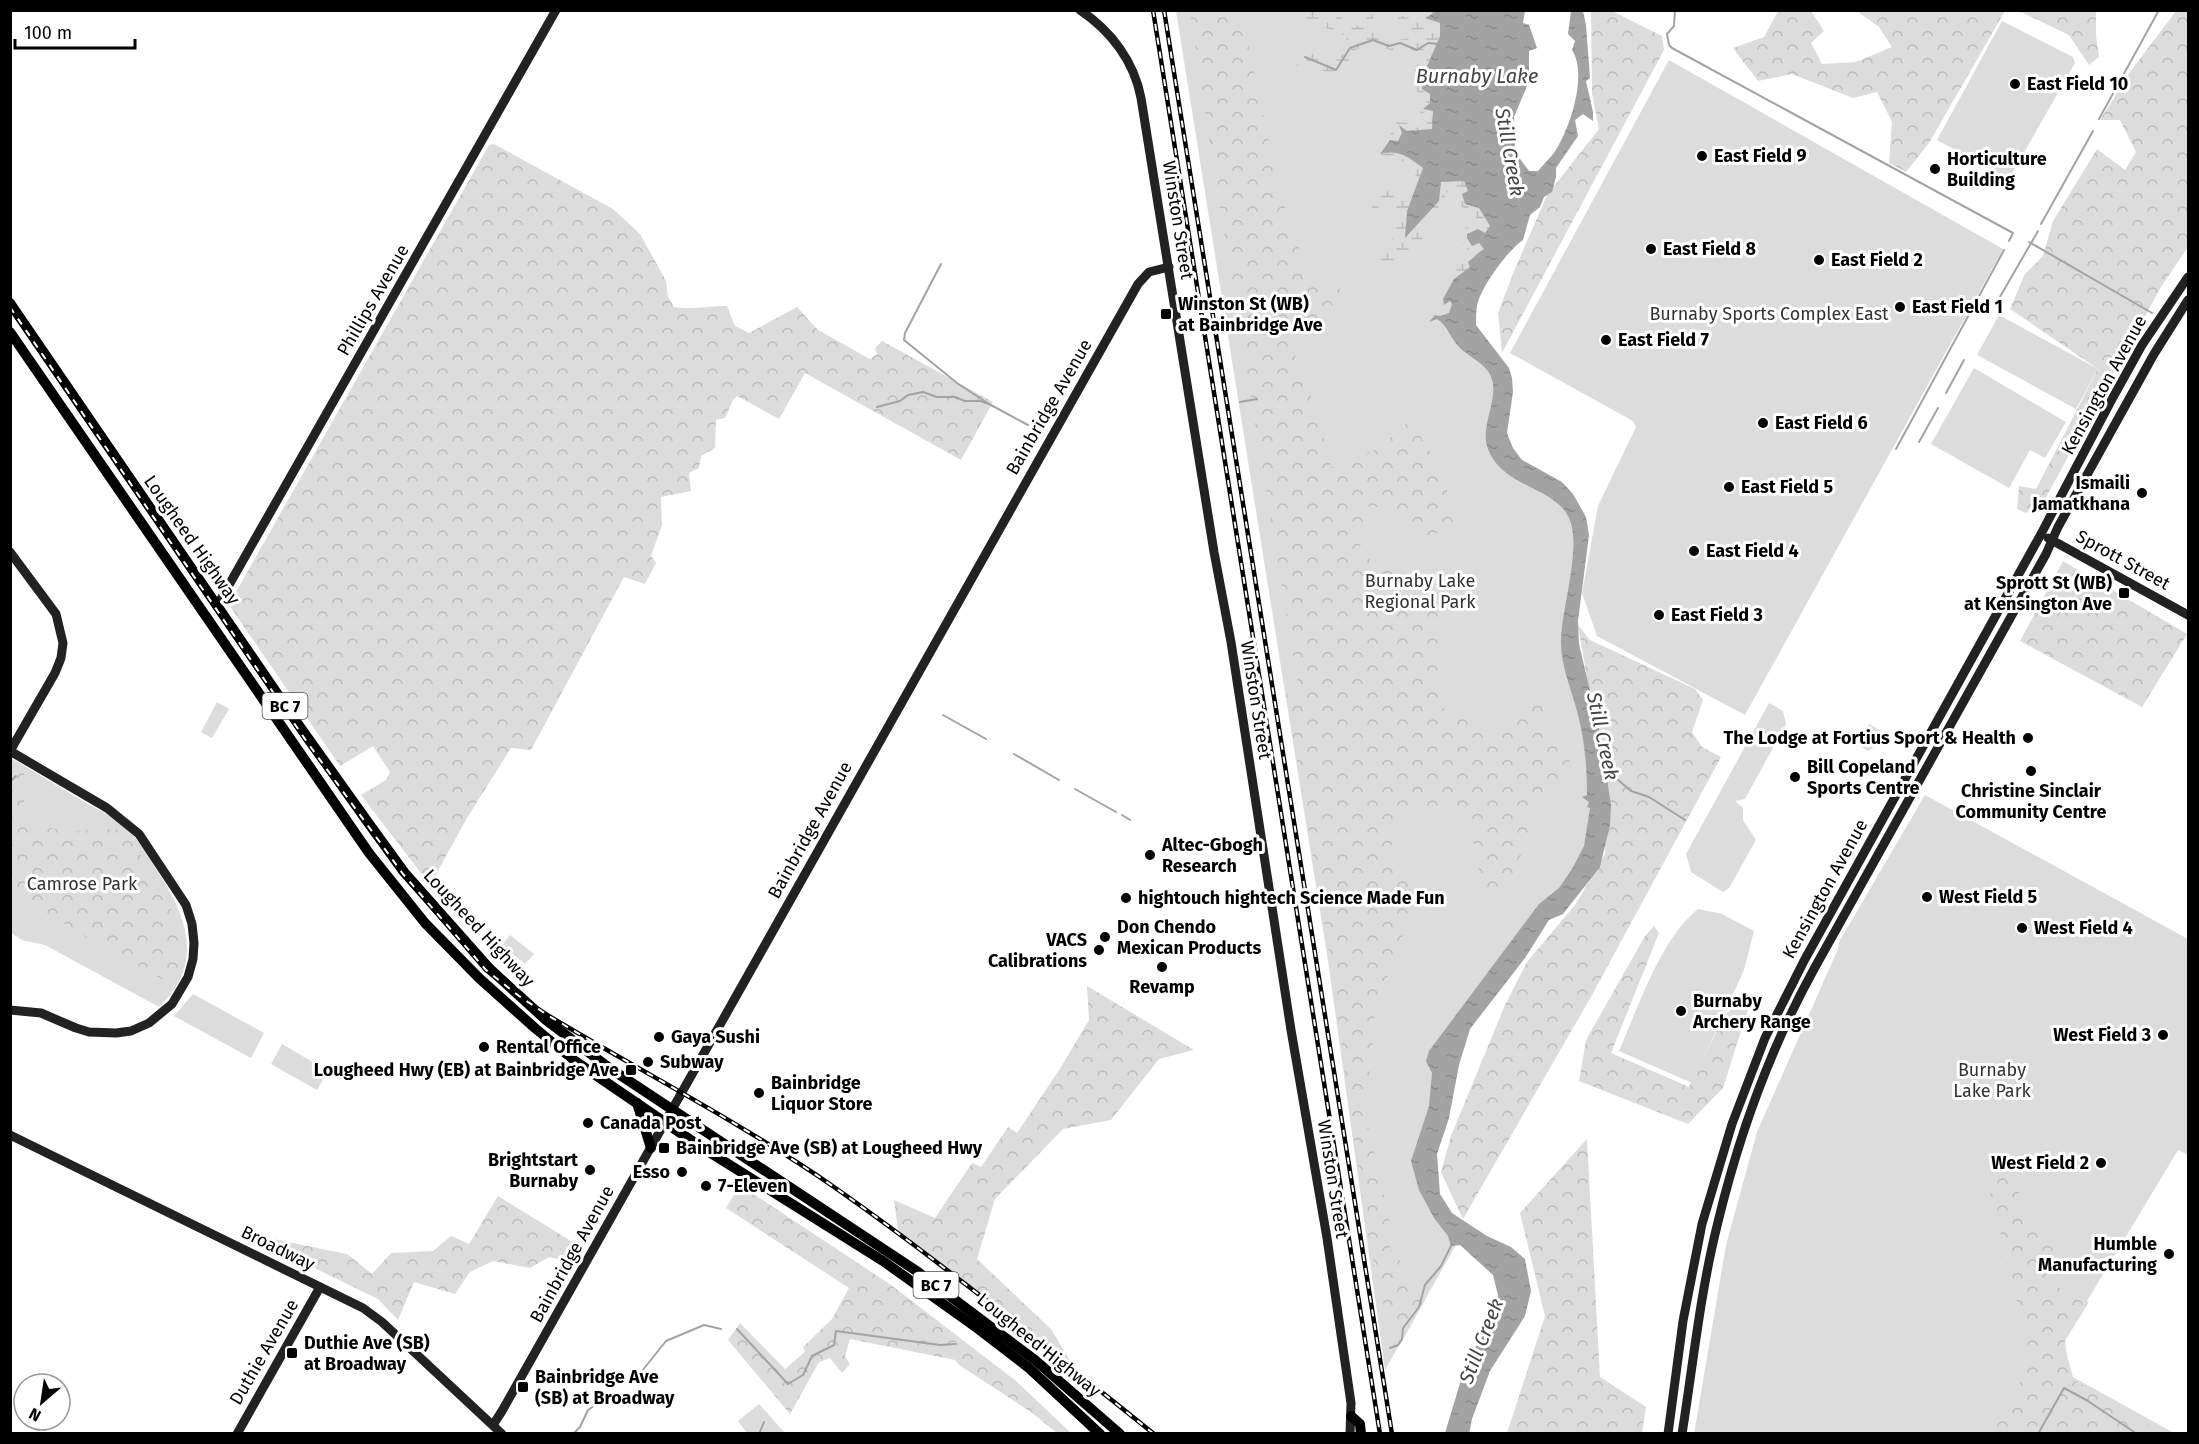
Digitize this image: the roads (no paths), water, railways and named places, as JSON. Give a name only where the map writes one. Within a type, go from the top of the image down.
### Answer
[{"type":"main road","name":"Lougheed Highway","points":[[10,303],[367,821],[404,872],[490,969],[546,1020],[608,1067],[918,1272],[1035,1360],[1120,1434]]},
{"type":"main road","name":"Lougheed Highway","points":[[10,332],[369,853],[425,923],[478,978],[536,1029],[593,1074],[902,1274],[1029,1368],[1100,1434]]},
{"type":"main road","points":[[637,1103],[651,1148]]},
{"type":"main road","points":[[1351,1416],[1360,1424],[1361,1434]]},
{"type":"street","name":"Phillips Avenue","points":[[217,606],[556,10]]},
{"type":"street","name":"Winston Street","points":[[1080,10],[1114,40],[1129,63],[1139,86],[1214,552],[1231,642],[1290,1030],[1327,1238],[1351,1416],[1350,1434]]},
{"type":"street","name":"Bainbridge Avenue","points":[[493,1425],[666,1123],[836,816],[1138,284],[1149,272],[1169,267]]},
{"type":"street","name":"Kensington Avenue","points":[[1668,1434],[1683,1321],[1702,1224],[1732,1124],[1765,1038],[1805,959],[2041,534],[2142,345],[2188,277]]},
{"type":"street","name":"Kensington Avenue","points":[[1682,1434],[1717,1226],[1741,1143],[1774,1051],[1808,980],[2143,375],[2188,300]]},
{"type":"street","points":[[2167,309],[2177,317]]},
{"type":"street","name":"Sprott Street","points":[[2041,534],[2188,615]]},
{"type":"street","points":[[10,552],[56,614],[63,643],[61,658],[55,673],[10,751],[123,818],[139,834],[186,905],[192,924],[194,943],[188,977],[172,1004],[158,1016],[124,1033],[89,1032],[76,1029],[41,1013],[10,1010]]},
{"type":"street","name":"Broadway","points":[[10,1135],[363,1308],[382,1322],[502,1434]]},
{"type":"street","name":"Duthie Avenue","points":[[237,1434],[320,1287]]},
{"type":"water","points":[[1433,11],[1525,11],[1523,23],[1529,25],[1537,48],[1529,51],[1529,81],[1514,117],[1515,152],[1529,171],[1538,171],[1560,143],[1575,102],[1578,73],[1572,50],[1575,41],[1568,34],[1571,11],[1583,11],[1590,78],[1586,81],[1593,121],[1583,114],[1575,120],[1578,136],[1556,168],[1552,192],[1544,197],[1540,207],[1530,215],[1523,240],[1503,261],[1483,290],[1477,306],[1476,325],[1509,368],[1513,392],[1507,433],[1513,448],[1522,460],[1562,482],[1573,494],[1586,517],[1589,535],[1578,621],[1579,644],[1605,754],[1605,766],[1617,779],[1607,779],[1611,805],[1610,825],[1600,867],[1563,914],[1549,920],[1525,958],[1470,1029],[1459,1065],[1449,1118],[1437,1154],[1440,1194],[1452,1213],[1487,1236],[1511,1247],[1525,1259],[1531,1291],[1525,1316],[1490,1371],[1472,1419],[1469,1434],[1445,1433],[1467,1360],[1489,1326],[1498,1295],[1493,1275],[1460,1245],[1451,1246],[1448,1236],[1434,1218],[1419,1190],[1411,1161],[1429,1106],[1432,1073],[1426,1061],[1429,1051],[1539,904],[1559,888],[1572,869],[1584,846],[1590,808],[1587,807],[1589,802],[1582,797],[1587,795],[1584,747],[1561,649],[1573,544],[1569,518],[1562,507],[1552,499],[1516,480],[1495,462],[1486,439],[1493,398],[1492,379],[1484,367],[1459,347],[1441,322],[1437,319],[1429,322],[1435,315],[1449,313],[1452,304],[1450,301],[1444,305],[1443,299],[1454,279],[1470,267],[1468,262],[1484,249],[1479,243],[1472,246],[1467,234],[1478,229],[1485,233],[1490,226],[1479,208],[1465,204],[1462,194],[1468,191],[1464,181],[1441,182],[1439,201],[1405,238],[1407,211],[1423,168],[1398,153],[1380,154],[1390,140],[1398,141],[1402,133],[1399,125],[1407,131],[1432,129],[1433,111],[1423,109],[1430,103],[1430,94],[1422,89],[1425,71],[1440,36],[1440,23],[1425,18],[1434,13]]},
{"type":"waterway","points":[[1675,10],[1674,26],[1667,34],[1669,45],[1672,48],[2013,233],[2009,241]]},
{"type":"waterway","points":[[2099,119],[2159,10]]},
{"type":"waterway","points":[[1305,57],[1336,70],[1350,48],[1373,40],[1389,46],[1400,43],[1417,50],[1428,43],[1439,44]]},
{"type":"waterway","points":[[2041,224],[2093,131]]},
{"type":"waterway","points":[[1997,302],[2038,231]]},
{"type":"waterway","points":[[2029,242],[2152,313]]},
{"type":"waterway","points":[[1896,449],[2004,250]]},
{"type":"waterway","points":[[941,264],[905,333],[904,340],[957,383],[989,404]]},
{"type":"waterway","points":[[1946,393],[1964,360]]},
{"type":"waterway","points":[[877,407],[923,392],[937,397],[980,401],[1028,425]]},
{"type":"waterway","points":[[1240,402],[1257,399]]},
{"type":"waterway","points":[[1919,442],[1938,408]]},
{"type":"waterway","points":[[943,715],[986,739]]},
{"type":"waterway","points":[[1014,754],[1059,780]]},
{"type":"waterway","points":[[10,782],[16,776]]},
{"type":"waterway","name":"Still Creek","points":[[1617,779],[1631,791],[1649,797],[1685,820]]},
{"type":"waterway","points":[[1075,789],[1116,812]]},
{"type":"waterway","points":[[1122,815],[1130,820]]},
{"type":"waterway","points":[[1390,1348],[1398,1345],[1402,1339],[1403,1328],[1419,1307],[1425,1285],[1441,1266],[1451,1246]]},
{"type":"waterway","points":[[642,1371],[666,1341],[704,1325],[721,1329]]},
{"type":"waterway","points":[[737,1329],[788,1384],[803,1375],[812,1356],[834,1345],[836,1331],[940,1345],[955,1344]]},
{"type":"waterway","points":[[2038,1434],[2064,1388],[2137,1434]]},
{"type":"waterway","points":[[573,1434],[580,1427],[588,1410],[611,1394]]},
{"type":"waterway","points":[[759,1434],[764,1422]]},
{"type":"railway","points":[[1153,10],[1380,1434]]},
{"type":"railway","points":[[1164,10],[1392,1434]]},
{"type":"railway","points":[[10,307],[307,742],[403,874],[486,970],[549,1016],[729,1120],[834,1187],[956,1277],[1154,1434]]},
{"type":"place","name":"East Field 10","points":[[2015,84]]},
{"type":"place","name":"East Field 9","points":[[1702,156]]},
{"type":"place","name":"Horticulture Building","points":[[1935,169]]},
{"type":"place","name":"East Field 8","points":[[1651,249]]},
{"type":"place","name":"East Field 2","points":[[1819,260]]},
{"type":"place","name":"East Field 1","points":[[1900,307]]},
{"type":"place","name":"Winston St (WB) at Bainbridge Ave","points":[[1166,314]]},
{"type":"place","name":"East Field 7","points":[[1606,340]]},
{"type":"place","name":"East Field 6","points":[[1763,423]]},
{"type":"place","name":"East Field 5","points":[[1729,487]]},
{"type":"place","name":"Ismaili Jamatkhana","points":[[2142,493]]},
{"type":"place","name":"East Field 4","points":[[1694,551]]},
{"type":"place","name":"Sprott St (WB) at Kensington Ave","points":[[2124,593]]},
{"type":"place","name":"East Field 3","points":[[1659,615]]},
{"type":"place","name":"The Lodge at Fortius Sport & Health","points":[[2028,738]]},
{"type":"place","name":"Christine Sinclair Community Centre","points":[[2031,771]]},
{"type":"place","name":"Bill Copeland Sports Centre","points":[[1795,777]]},
{"type":"place","name":"Altec-Gbogh Research","points":[[1150,855]]},
{"type":"place","name":"West Field 5","points":[[1927,897]]},
{"type":"place","name":"hightouch hightech Science Made Fun","points":[[1126,898]]},
{"type":"place","name":"West Field 4","points":[[2022,928]]},
{"type":"place","name":"Don Chendo Mexican Products","points":[[1105,937]]},
{"type":"place","name":"VACS Calibrations","points":[[1099,950]]},
{"type":"place","name":"Revamp","points":[[1162,967]]},
{"type":"place","name":"Burnaby Archery Range","points":[[1681,1011]]},
{"type":"place","name":"West Field 3","points":[[2163,1035]]},
{"type":"place","name":"Gaya Sushi","points":[[659,1037]]},
{"type":"place","name":"Rental Office","points":[[484,1047]]},
{"type":"place","name":"Subway","points":[[648,1062]]},
{"type":"place","name":"Lougheed Hwy (EB) at Bainbridge Ave","points":[[631,1070]]},
{"type":"place","name":"Bainbridge Liquor Store","points":[[759,1093]]},
{"type":"place","name":"Canada Post","points":[[588,1123]]},
{"type":"place","name":"Bainbridge Ave (SB) at Lougheed Hwy","points":[[664,1148]]},
{"type":"place","name":"West Field 2","points":[[2101,1163]]},
{"type":"place","name":"Brightstart Burnaby","points":[[590,1170]]},
{"type":"place","name":"Esso","points":[[682,1172]]},
{"type":"place","name":"7-Eleven","points":[[706,1186]]},
{"type":"place","name":"Humble Manufacturing","points":[[2169,1254]]},
{"type":"place","name":"Duthie Ave (SB) at Broadway","points":[[292,1353]]},
{"type":"place","name":"Bainbridge Ave (SB) at Broadway","points":[[523,1387]]},
{"type":"water label","name":"Burnaby Lake","points":[[1477,76]]},
{"type":"park label","name":"Burnaby Sports Complex East","points":[[1769,314]]},
{"type":"park label","name":"Burnaby Lake Regional Park","points":[[1420,591]]},
{"type":"park label","name":"Camrose Park","points":[[82,884]]},
{"type":"park label","name":"Burnaby Lake Park","points":[[1992,1080]]}]
